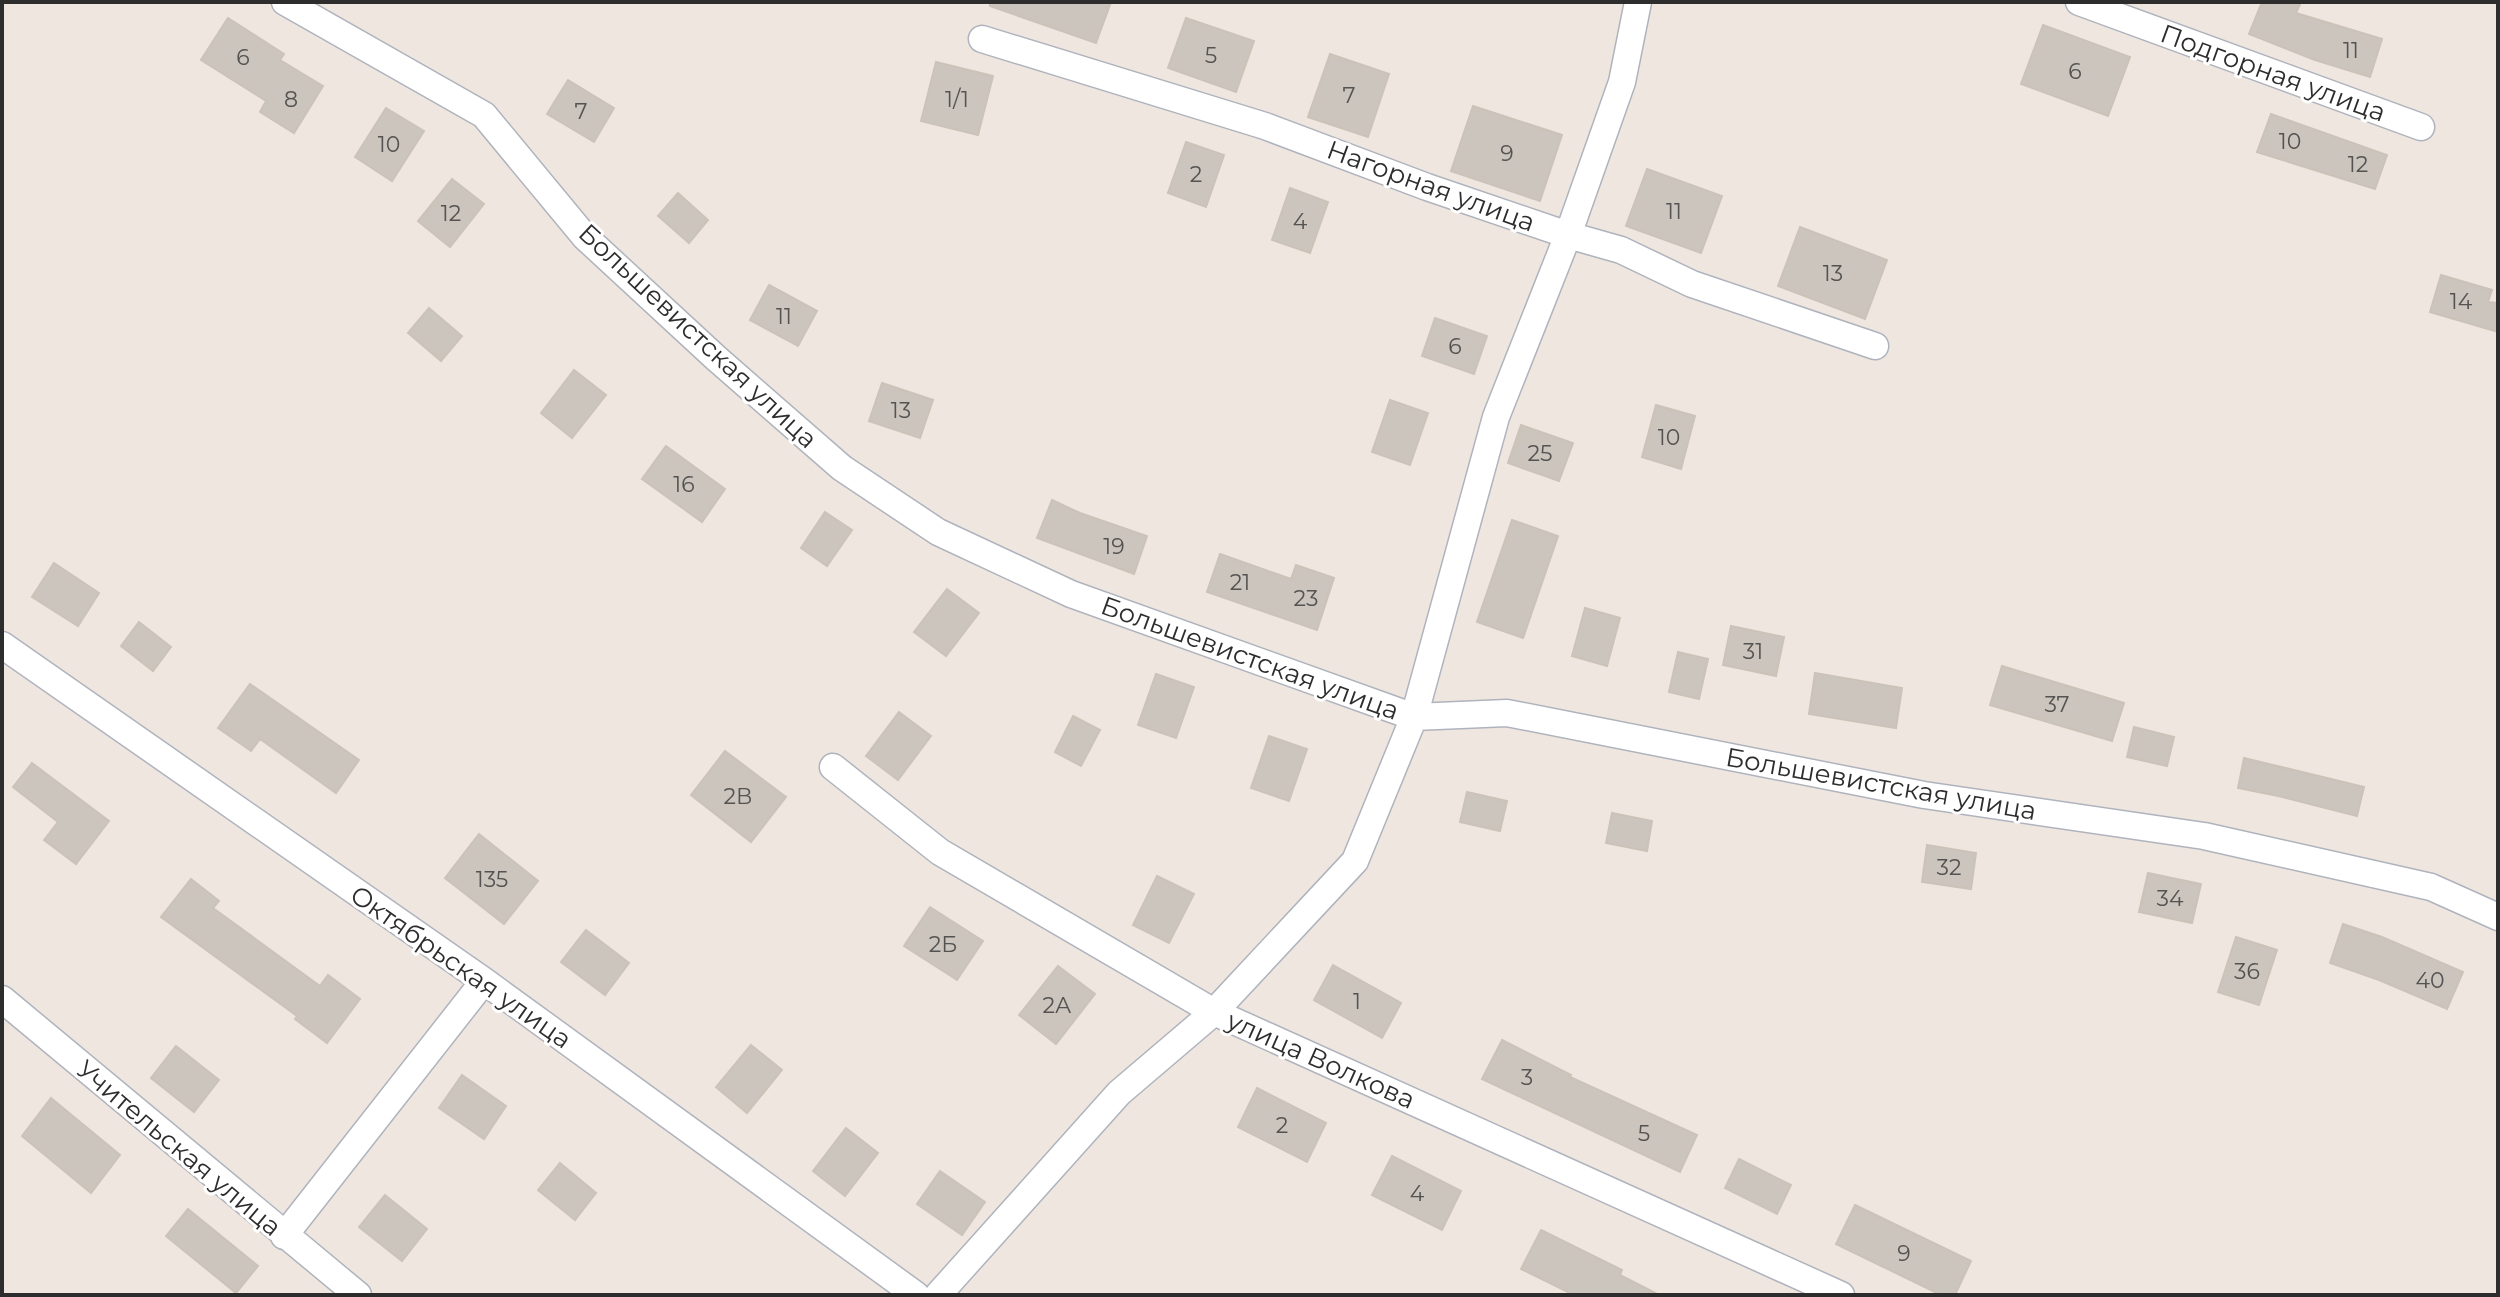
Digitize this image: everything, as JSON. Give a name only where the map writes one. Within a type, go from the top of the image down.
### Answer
[{"type":"street","name":"Большевистская улица","points":[[285,2],[484,115],[585,237],[842,468],[938,532],[1071,594],[1414,717],[1507,713],[1924,795],[2204,836],[2431,887],[2498,917]]},
{"type":"street","points":[[938,1295],[1119,1093],[1214,1012],[1355,861],[1414,717],[1496,417],[1568,235],[1622,82],[1638,2]]},
{"type":"street","name":"Подгорная улица","points":[[2079,2],[2421,127]]},
{"type":"street","name":"Нагорная улица","points":[[982,39],[1265,126],[1427,187],[1621,250],[1692,284],[1875,346]]},
{"type":"street","name":"Октябрьская улица","points":[[2,645],[484,981],[916,1295]]},
{"type":"street","name":"улица Волкова","points":[[833,767],[940,852],[1214,1012],[1841,1295]]},
{"type":"street","points":[[284,1236],[484,981]]},
{"type":"street","name":"Учительская улица","points":[[2,999],[358,1295]]},
{"type":"building","points":[[990,2],[1111,2],[1096,43],[990,6]]},
{"type":"building","points":[[2262,2],[2301,2],[2296,13],[2382,39],[2370,77],[2249,34]]},
{"type":"building","points":[[228,18],[284,54],[280,60],[323,86],[294,133],[260,112],[266,101],[201,60]]},
{"type":"building","points":[[1186,18],[1254,41],[1236,92],[1168,68]]},
{"type":"building","points":[[2043,25],[2130,57],[2108,116],[2021,84]]},
{"type":"building","points":[[1330,54],[1389,74],[1368,137],[1308,117]]},
{"type":"building","points":[[936,62],[993,76],[978,135],[921,121]]},
{"type":"building","points":[[568,80],[614,108],[594,142],[547,114]]},
{"type":"building","points":[[1473,106],[1562,135],[1540,201],[1451,171]]},
{"type":"building","points":[[386,108],[424,131],[392,181],[355,157]]},
{"type":"building","points":[[2271,114],[2387,155],[2375,189],[2257,152]]},
{"type":"building","points":[[1186,142],[1224,155],[1206,207],[1168,193]]},
{"type":"building","points":[[1647,169],[1722,196],[1701,253],[1626,226]]},
{"type":"building","points":[[452,179],[484,204],[450,247],[418,221]]},
{"type":"building","points":[[1290,188],[1328,202],[1310,253],[1272,240]]},
{"type":"building","points":[[678,193],[708,220],[689,243],[658,216]]},
{"type":"building","points":[[1800,227],[1887,260],[1865,319],[1778,286]]},
{"type":"building","points":[[2441,275],[2492,290],[2488,302],[2498,303],[2498,332],[2430,312]]},
{"type":"building","points":[[769,285],[817,311],[798,346],[750,320]]},
{"type":"building","points":[[429,308],[462,336],[441,361],[408,333]]},
{"type":"building","points":[[1435,318],[1487,336],[1474,374],[1422,356]]},
{"type":"building","points":[[574,370],[606,395],[572,438],[541,413]]},
{"type":"building","points":[[882,383],[933,400],[920,438],[869,421]]},
{"type":"building","points":[[1390,400],[1428,413],[1410,465],[1372,452]]},
{"type":"building","points":[[1656,405],[1695,416],[1681,469],[1642,457]]},
{"type":"building","points":[[1521,425],[1573,443],[1559,481],[1508,463]]},
{"type":"building","points":[[666,446],[725,489],[702,522],[642,479]]},
{"type":"building","points":[[1052,500],[1147,536],[1134,574],[1037,538]]},
{"type":"building","points":[[825,512],[852,530],[827,566],[801,548]]},
{"type":"building","points":[[1512,520],[1558,536],[1523,638],[1477,622]]},
{"type":"building","points":[[1220,554],[1291,579],[1296,565],[1334,578],[1317,630],[1207,592]]},
{"type":"building","points":[[54,563],[99,593],[78,626],[32,597]]},
{"type":"building","points":[[947,589],[979,613],[946,656],[914,632]]},
{"type":"building","points":[[1585,608],[1620,618],[1607,666],[1572,656]]},
{"type":"building","points":[[139,622],[171,647],[153,671],[121,646]]},
{"type":"building","points":[[1731,626],[1784,637],[1776,676],[1723,665]]},
{"type":"building","points":[[1678,652],[1708,659],[1699,699],[1669,692]]},
{"type":"building","points":[[2002,666],[2124,703],[2112,741],[1990,705]]},
{"type":"building","points":[[1815,673],[1902,688],[1896,728],[1809,714]]},
{"type":"building","points":[[1156,674],[1194,687],[1176,738],[1138,725]]},
{"type":"building","points":[[250,684],[359,760],[336,793],[260,739],[251,751],[218,728]]},
{"type":"building","points":[[899,712],[931,736],[898,780],[866,756]]},
{"type":"building","points":[[1073,716],[1100,730],[1081,766],[1055,752]]},
{"type":"building","points":[[2134,727],[2174,737],[2167,766],[2127,757]]},
{"type":"building","points":[[1269,736],[1307,749],[1289,801],[1251,788]]},
{"type":"building","points":[[725,751],[786,797],[751,842],[691,795]]},
{"type":"building","points":[[2244,758],[2364,787],[2357,816],[2238,788]]},
{"type":"building","points":[[32,763],[109,821],[76,864],[44,840],[58,822],[13,787]]},
{"type":"building","points":[[1467,792],[1507,801],[1500,831],[1460,822]]},
{"type":"building","points":[[1612,813],[1652,821],[1647,851],[1606,843]]},
{"type":"building","points":[[479,834],[538,881],[504,924],[445,878]]},
{"type":"building","points":[[1927,845],[1976,853],[1971,889],[1922,882]]},
{"type":"building","points":[[2148,873],[2201,884],[2192,923],[2139,912]]},
{"type":"building","points":[[1157,876],[1194,894],[1169,943],[1133,925]]},
{"type":"building","points":[[191,879],[219,901],[213,908],[320,986],[328,975],[360,999],[327,1043],[295,1019],[297,1016],[161,917]]},
{"type":"building","points":[[930,907],[983,941],[957,980],[904,946]]},
{"type":"building","points":[[2343,924],[2382,937],[2463,972],[2447,1009],[2330,963]]},
{"type":"building","points":[[586,930],[629,963],[605,995],[561,962]]},
{"type":"building","points":[[2236,937],[2277,950],[2259,1005],[2218,992]]},
{"type":"building","points":[[1333,965],[1401,1003],[1382,1038],[1314,1000]]},
{"type":"building","points":[[1058,966],[1095,994],[1056,1044],[1019,1015]]},
{"type":"building","points":[[1502,1040],[1570,1077],[1697,1135],[1680,1172],[1482,1079]]},
{"type":"building","points":[[751,1045],[782,1070],[747,1113],[716,1087]]},
{"type":"building","points":[[176,1046],[219,1080],[194,1112],[151,1078]]},
{"type":"building","points":[[462,1075],[506,1106],[484,1139],[439,1108]]},
{"type":"building","points":[[1257,1088],[1326,1123],[1307,1162],[1238,1127]]},
{"type":"building","points":[[51,1098],[120,1155],[91,1193],[22,1136]]},
{"type":"building","points":[[846,1128],[878,1153],[845,1196],[813,1171]]},
{"type":"building","points":[[1392,1156],[1461,1191],[1442,1230],[1372,1195]]},
{"type":"building","points":[[1739,1159],[1791,1185],[1777,1214],[1725,1188]]},
{"type":"building","points":[[560,1163],[596,1193],[575,1220],[538,1190]]},
{"type":"building","points":[[940,1171],[985,1202],[962,1235],[917,1204]]},
{"type":"building","points":[[385,1195],[427,1229],[402,1261],[359,1227]]},
{"type":"building","points":[[1855,1205],[1971,1261],[1955,1295],[1941,1295],[1836,1244]]},
{"type":"building","points":[[188,1209],[258,1266],[236,1293],[166,1236]]},
{"type":"building","points":[[1541,1230],[1622,1270],[1620,1275],[1659,1295],[1574,1295],[1521,1269]]}]
